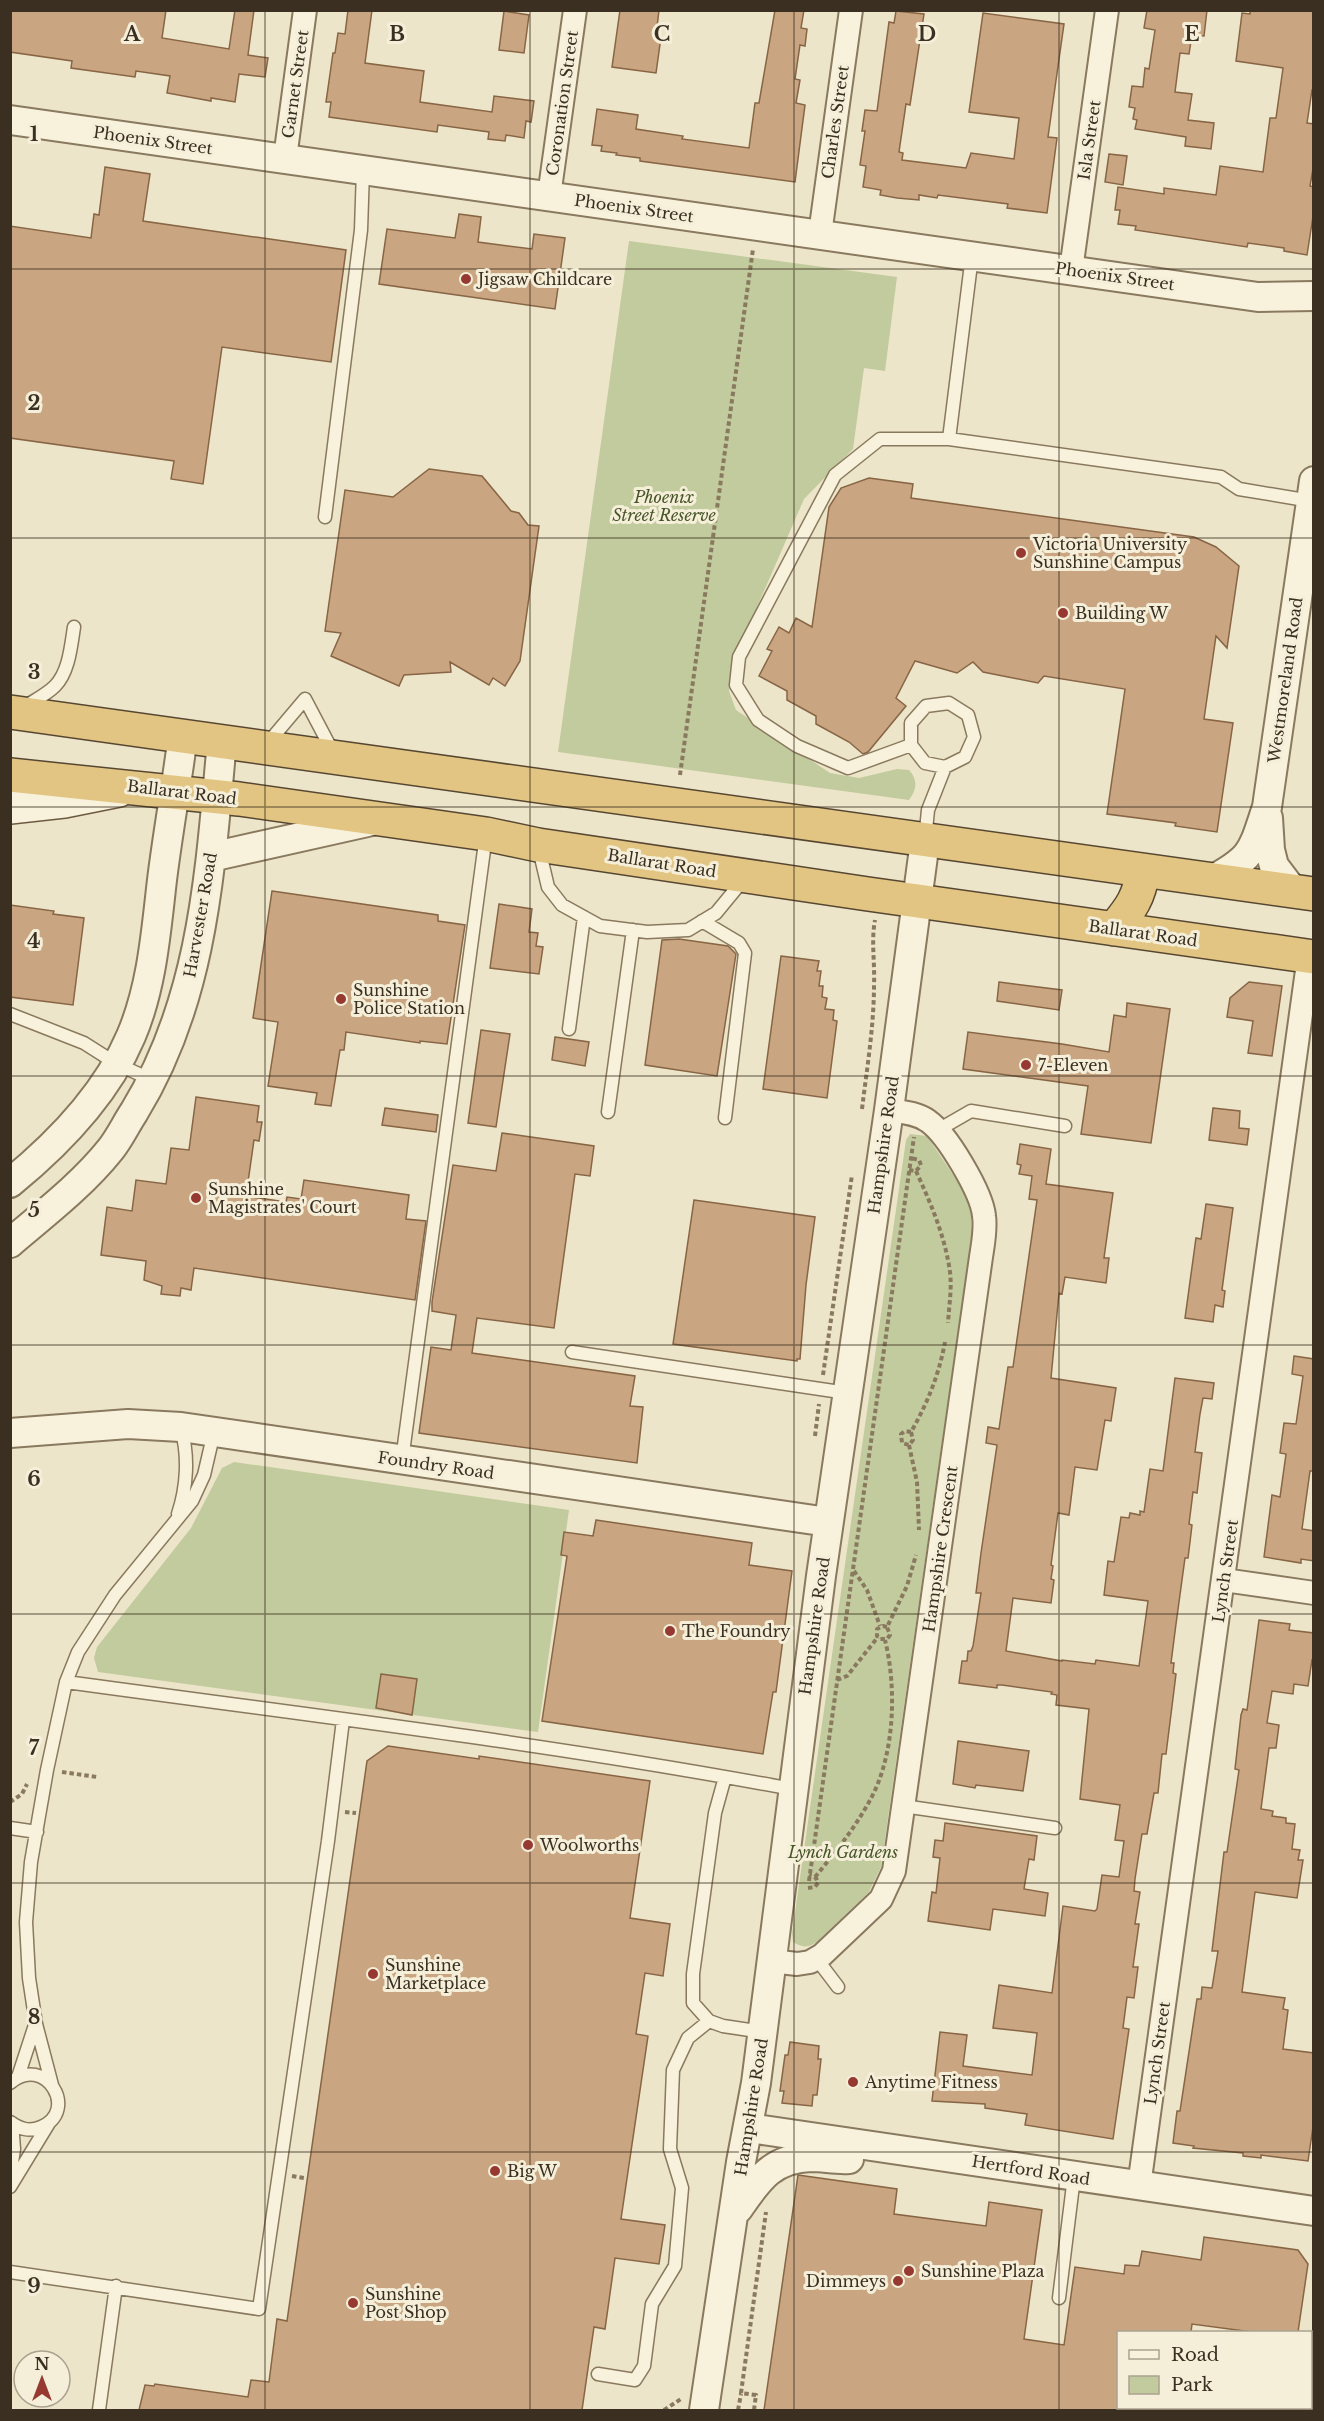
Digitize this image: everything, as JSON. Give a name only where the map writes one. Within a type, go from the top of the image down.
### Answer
[{"type":"highway","points":[[14,712],[1303,893]]},
{"type":"highway","name":"Ballarat Road","points":[[10,775],[175,791],[380,819],[868,894],[1311,956]]},
{"type":"highway","points":[[1114,929],[1135,902],[1141,887],[1143,871]]},
{"type":"main road","points":[[25,805],[139,787]]},
{"type":"street","name":"Garnet Street","points":[[285,158],[305,10]]},
{"type":"street","name":"Coronation Street","points":[[549,196],[575,10]]},
{"type":"street","name":"Charles Street","points":[[820,234],[851,10]]},
{"type":"street","name":"Isla Street","points":[[1071,270],[1107,10]]},
{"type":"street","name":"Phoenix Street","points":[[10,120],[1258,297],[1314,313]]},
{"type":"street","name":"Phoenix Street","points":[[1258,297],[1314,296]]},
{"type":"street","name":"Westmoreland Road","points":[[1303,893],[1274,866],[1270,850],[1267,807],[1312,491]]},
{"type":"street","points":[[10,1183],[41,1158],[67,1131],[117,1064],[131,1035],[145,995],[156,935],[183,735]]},
{"type":"street","name":"Harvester Road","points":[[10,1243],[69,1191],[110,1150],[153,1081],[175,1029],[194,968],[211,857],[222,741]]},
{"type":"street","name":"Westmoreland Road","points":[[1212,880],[1239,865],[1249,854],[1267,807]]},
{"type":"street","points":[[211,857],[380,819]]},
{"type":"street","name":"Hampshire Road","points":[[705,2410],[763,2032],[792,1789],[828,1522],[834,1392],[875,1112],[918,901],[925,841]]},
{"type":"street","name":"Lynch Street","points":[[1138,2186],[1311,956]]},
{"type":"street","name":"Hampshire Crescent","points":[[816,1958],[881,1899],[894,1871],[984,1227],[983,1206],[974,1185],[938,1130],[918,1115],[875,1112]]},
{"type":"street","name":"Foundry Road","points":[[10,1433],[128,1424],[181,1427],[828,1522]]},
{"type":"street","name":"Foundry Road","points":[[10,1443],[43,1430]]},
{"type":"street","points":[[1224,1580],[1314,1593]]},
{"type":"street","points":[[771,1961],[797,1964],[810,1962],[816,1958]]},
{"type":"street","name":"Hertford Road","points":[[749,2128],[1314,2211]]},
{"type":"street","points":[[733,2217],[758,2180],[787,2159],[812,2157],[845,2160],[917,2151]]},
{"type":"lane","points":[[325,517],[361,230],[363,169]]},
{"type":"lane","points":[[949,439],[972,256]]},
{"type":"lane","points":[[911,745],[848,768],[797,746],[758,720],[736,686],[739,657],[835,475],[880,439],[949,439],[1221,477],[1239,489],[1312,491]]},
{"type":"lane","points":[[14,712],[53,688],[61,679],[68,659],[74,627]]},
{"type":"lane","points":[[264,747],[305,699],[335,756]]},
{"type":"lane","points":[[949,703],[968,716],[974,737],[965,757],[945,767],[925,763],[911,745],[911,723],[926,706],[949,703]]},
{"type":"lane","points":[[925,841],[928,810],[945,767]]},
{"type":"lane","points":[[10,822],[25,805]]},
{"type":"lane","points":[[402,1460],[486,834]]},
{"type":"lane","points":[[538,845],[548,887],[562,905],[600,926],[647,932],[688,930],[716,913],[747,876]]},
{"type":"lane","points":[[569,1029],[584,917]]},
{"type":"lane","points":[[702,921],[739,943],[745,953],[725,1118]]},
{"type":"lane","points":[[608,1112],[633,930]]},
{"type":"lane","points":[[10,1014],[84,1043],[117,1064],[153,1081]]},
{"type":"lane","points":[[938,1130],[971,1111],[1065,1126]]},
{"type":"lane","points":[[572,1352],[834,1392]]},
{"type":"lane","points":[[176,1521],[184,1495],[186,1478],[185,1444],[181,1427]]},
{"type":"lane","points":[[10,2187],[58,2107],[56,2091],[52,2085],[36,2024],[29,1978],[26,1922],[31,1862],[46,1770],[66,1682],[78,1652],[115,1595],[192,1501],[200,1486],[213,1432]]},
{"type":"lane","points":[[66,1682],[343,1720],[792,1789]]},
{"type":"lane","points":[[10,2272],[259,2309],[328,1841],[343,1720]]},
{"type":"lane","points":[[725,1777],[715,1813],[693,1974],[693,2003],[709,2021],[723,2026],[763,2032]]},
{"type":"lane","points":[[903,1806],[1055,1828]]},
{"type":"lane","points":[[10,1828],[36,1832]]},
{"type":"lane","points":[[816,1958],[838,1987]]},
{"type":"lane","points":[[598,2374],[634,2380],[644,2366],[652,2304],[675,2266],[682,2188],[670,2148],[674,2070],[688,2038],[709,2021]]},
{"type":"lane","points":[[13,2081],[36,2024]]},
{"type":"lane","points":[[13,2081],[36,2075],[52,2085]]},
{"type":"lane","points":[[11,2122],[27,2130],[50,2122]]},
{"type":"lane","points":[[10,2176],[14,2148],[11,2122]]},
{"type":"lane","points":[[1059,2298],[1074,2177]]},
{"type":"lane","points":[[99,2410],[116,2286]]},
{"type":"path","points":[[681,775],[756,225]]},
{"type":"path","points":[[868,894],[876,913],[872,934],[874,984],[871,1040],[875,1112]]},
{"type":"path","points":[[806,1899],[918,1115]]},
{"type":"path","points":[[911,1158],[921,1163],[920,1168],[916,1171]]},
{"type":"path","points":[[909,1170],[916,1171]]},
{"type":"path","points":[[916,1171],[935,1213],[950,1272],[948,1329]]},
{"type":"path","points":[[814,1436],[834,1392],[852,1175]]},
{"type":"path","points":[[911,1432],[926,1405],[942,1362],[946,1340]]},
{"type":"path","points":[[909,1445],[902,1443],[900,1436],[904,1431],[911,1432]]},
{"type":"path","points":[[911,1432],[914,1438],[909,1445],[918,1482],[918,1540]]},
{"type":"path","points":[[887,1627],[907,1586],[916,1552]]},
{"type":"path","points":[[853,1569],[867,1590],[880,1626]]},
{"type":"path","points":[[880,1626],[887,1627]]},
{"type":"path","points":[[880,1626],[876,1631],[878,1637],[885,1640]]},
{"type":"path","points":[[815,1877],[844,1842],[871,1800],[884,1766],[893,1694],[885,1640],[890,1633],[887,1627]]},
{"type":"path","points":[[837,1680],[847,1676],[878,1637]]},
{"type":"path","points":[[807,1888],[817,1886],[818,1880],[809,1875]]},
{"type":"path","points":[[738,2410],[741,2393]]},
{"type":"green space","name":"Phoenix Street Reserve","points":[[629,241],[897,277],[885,371],[864,368],[853,449],[804,499],[731,667],[729,691],[736,710],[830,773],[859,778],[897,769],[909,770],[914,777],[915,785],[909,800],[558,752]]},
{"type":"green space","name":"Lynch Gardens","points":[[910,1134],[927,1136],[970,1200],[972,1232],[881,1867],[869,1892],[818,1941],[809,1946],[803,1946],[793,1942],[792,1933],[906,1140]]},
{"type":"green space","points":[[234,1462],[569,1510],[538,1732],[98,1672],[94,1658],[97,1647],[191,1528],[222,1468]]},
{"type":"building","points":[[10,10],[166,10],[162,38],[229,49],[235,10],[254,10],[248,55],[268,58],[265,77],[239,74],[235,102],[211,98],[211,101],[167,93],[170,76],[136,71],[135,77],[71,68],[72,61],[10,52]]},
{"type":"building","points":[[348,10],[372,10],[365,63],[424,71],[420,102],[492,112],[494,96],[534,101],[531,122],[526,121],[524,138],[506,135],[505,141],[488,139],[489,132],[438,125],[437,132],[329,117],[331,102],[326,102],[333,53],[335,53],[338,33],[345,34]]},
{"type":"building","points":[[620,10],[659,10],[656,36],[661,37],[656,73],[612,67]]},
{"type":"building","points":[[775,10],[804,10],[801,28],[807,29],[805,46],[800,45],[795,79],[800,80],[796,103],[805,105],[795,182],[640,161],[640,158],[601,151],[602,146],[592,145],[597,109],[638,115],[636,129],[683,136],[682,139],[749,148],[755,103],[759,103]]},
{"type":"building","points":[[1147,10],[1207,10],[1204,36],[1192,35],[1189,54],[1180,53],[1175,92],[1192,94],[1188,120],[1214,123],[1211,149],[1185,146],[1186,137],[1135,129],[1137,120],[1133,119],[1135,108],[1129,107],[1132,86],[1143,87],[1145,68],[1149,69],[1155,30],[1144,28]]},
{"type":"building","points":[[1250,10],[1314,10],[1314,90],[1312,90],[1307,123],[1314,124],[1314,163],[1310,186],[1314,187],[1314,210],[1307,255],[1284,251],[1284,248],[1248,243],[1247,247],[1135,230],[1136,226],[1118,224],[1120,210],[1115,210],[1118,187],[1164,194],[1164,188],[1216,195],[1220,166],[1263,172],[1270,118],[1276,118],[1283,68],[1236,61],[1242,13],[1250,14]]},
{"type":"building","points":[[504,11],[529,15],[524,53],[499,50]]},
{"type":"building","points":[[896,11],[924,14],[910,105],[906,104],[899,152],[903,153],[902,160],[966,168],[971,153],[1014,159],[1019,118],[969,112],[983,13],[1064,24],[1048,137],[1057,138],[1047,213],[1007,208],[1008,204],[938,195],[937,198],[919,195],[919,200],[897,198],[880,195],[881,190],[863,187],[866,166],[860,165],[865,131],[862,131],[865,110],[877,111],[889,22],[894,23]]},
{"type":"building","points":[[1109,154],[1127,156],[1123,185],[1105,182]]},
{"type":"building","points":[[105,167],[150,174],[143,221],[346,250],[331,362],[222,347],[203,484],[171,479],[174,461],[10,438],[10,226],[91,238],[94,214],[99,215]]},
{"type":"building","points":[[459,214],[481,217],[478,242],[532,249],[534,234],[565,238],[555,309],[379,284],[387,229],[455,238]]},
{"type":"building","points":[[429,469],[482,476],[511,511],[519,513],[528,525],[539,526],[520,661],[505,686],[493,678],[489,685],[450,662],[451,672],[404,675],[399,686],[331,656],[341,633],[325,631],[345,490],[393,497]]},
{"type":"building","name":"Building W","points":[[869,478],[913,484],[911,498],[1194,537],[1216,547],[1239,566],[1227,648],[1216,636],[1204,719],[1233,723],[1217,832],[1175,826],[1176,823],[1107,814],[1125,689],[1044,676],[1038,683],[983,672],[973,662],[957,673],[915,661],[896,698],[906,706],[868,752],[863,754],[849,742],[816,724],[816,716],[787,700],[787,691],[759,676],[772,651],[767,649],[779,627],[789,633],[796,618],[812,627],[829,507],[841,488]]},
{"type":"building","name":"Sunshine Police Station","points":[[272,891],[438,915],[438,921],[465,925],[447,1044],[420,1041],[420,1043],[346,1032],[344,1050],[340,1050],[331,1106],[315,1104],[317,1093],[268,1086],[278,1022],[253,1018]]},
{"type":"building","points":[[499,904],[532,909],[529,932],[538,933],[536,946],[543,947],[539,974],[490,968]]},
{"type":"building","points":[[10,905],[84,918],[73,1005],[10,997]]},
{"type":"building","points":[[679,939],[728,946],[736,954],[717,1076],[645,1065],[662,940]]},
{"type":"building","points":[[781,956],[819,961],[817,971],[821,971],[819,986],[823,986],[822,997],[827,998],[825,1009],[834,1010],[833,1020],[837,1021],[827,1098],[763,1089]]},
{"type":"building","points":[[999,982],[1062,990],[1059,1010],[997,1001]]},
{"type":"building","points":[[1249,982],[1282,986],[1272,1056],[1248,1053],[1253,1021],[1227,1017],[1230,998]]},
{"type":"building","points":[[1127,1003],[1170,1009],[1151,1143],[1081,1134],[1088,1086],[963,1069],[968,1032],[1109,1052],[1114,1015],[1126,1017]]},
{"type":"building","points":[[481,1030],[510,1034],[496,1127],[468,1123]]},
{"type":"building","points":[[555,1037],[589,1042],[585,1066],[552,1060]]},
{"type":"building","name":"Sunshine Magistrates' Court","points":[[196,1097],[259,1106],[257,1122],[262,1122],[259,1141],[254,1140],[246,1196],[286,1202],[287,1197],[301,1199],[304,1180],[409,1195],[406,1219],[426,1221],[415,1300],[194,1268],[191,1290],[181,1288],[180,1296],[161,1294],[162,1286],[144,1280],[146,1261],[101,1255],[107,1207],[132,1211],[136,1180],[166,1184],[171,1148],[189,1150]]},
{"type":"building","points":[[385,1108],[438,1115],[436,1132],[382,1125]]},
{"type":"building","points":[[1213,1108],[1240,1111],[1239,1128],[1249,1129],[1247,1145],[1209,1140]]},
{"type":"building","points":[[502,1133],[594,1146],[590,1176],[575,1174],[554,1328],[477,1318],[472,1353],[635,1376],[630,1406],[643,1407],[637,1463],[419,1433],[431,1347],[451,1350],[456,1315],[432,1311],[453,1165],[496,1171]]},
{"type":"building","points":[[1020,1144],[1051,1149],[1046,1184],[1113,1193],[1104,1258],[1109,1258],[1106,1283],[1065,1277],[1062,1294],[1059,1293],[1051,1378],[1116,1388],[1111,1421],[1105,1420],[1097,1470],[1075,1467],[1069,1515],[1058,1513],[1051,1565],[1053,1566],[1051,1579],[1054,1580],[1051,1603],[1013,1598],[1006,1651],[1062,1661],[1095,1664],[1096,1660],[1139,1666],[1148,1601],[1104,1595],[1108,1561],[1114,1562],[1121,1517],[1129,1518],[1130,1513],[1140,1515],[1140,1511],[1144,1512],[1150,1469],[1163,1471],[1175,1378],[1214,1383],[1212,1399],[1203,1398],[1195,1452],[1202,1453],[1197,1493],[1193,1492],[1188,1558],[1185,1558],[1171,1663],[1174,1663],[1173,1673],[1176,1674],[1166,1754],[1162,1754],[1158,1793],[1154,1793],[1147,1834],[1142,1834],[1135,1879],[1134,1891],[1140,1892],[1135,1924],[1139,1924],[1133,1967],[1138,1967],[1134,1998],[1127,1997],[1123,2028],[1129,2029],[1113,2139],[1025,2125],[1027,2114],[985,2108],[985,2104],[932,2101],[940,2032],[967,2035],[963,2066],[1032,2075],[1037,2033],[993,2028],[999,1985],[1052,1993],[1063,1906],[1095,1911],[1097,1909],[1102,1875],[1119,1877],[1124,1841],[1115,1840],[1120,1805],[1080,1799],[1089,1709],[1056,1705],[1057,1695],[1051,1694],[1052,1692],[1002,1685],[997,1685],[997,1688],[959,1683],[962,1661],[967,1661],[968,1651],[971,1651],[973,1646],[981,1593],[976,1593],[997,1445],[986,1443],[988,1427],[999,1429],[1008,1367],[1013,1367],[1037,1200],[1029,1199],[1032,1176],[1019,1174],[1021,1165],[1017,1164]]},
{"type":"building","points":[[694,1200],[815,1217],[806,1285],[800,1359],[797,1361],[673,1344]]},
{"type":"building","points":[[1206,1204],[1233,1208],[1222,1290],[1225,1291],[1223,1307],[1215,1305],[1213,1322],[1185,1318],[1196,1238],[1201,1239]]},
{"type":"building","points":[[1294,1356],[1314,1359],[1314,1471],[1310,1471],[1302,1529],[1314,1531],[1314,1561],[1301,1559],[1301,1563],[1264,1557],[1272,1495],[1280,1497],[1286,1454],[1280,1453],[1284,1423],[1296,1424],[1303,1376],[1292,1374]]},
{"type":"building","name":"The Foundry","points":[[596,1520],[752,1543],[749,1565],[792,1571],[776,1692],[773,1692],[763,1754],[542,1721],[567,1556],[561,1555],[564,1532],[593,1536]]},
{"type":"building","points":[[1259,1620],[1290,1624],[1289,1630],[1314,1633],[1314,1661],[1312,1660],[1308,1686],[1294,1684],[1293,1694],[1272,1691],[1267,1723],[1279,1725],[1276,1748],[1269,1748],[1261,1809],[1273,1811],[1272,1816],[1286,1818],[1286,1823],[1295,1824],[1292,1849],[1300,1850],[1298,1860],[1303,1860],[1297,1898],[1255,1892],[1242,1992],[1285,1998],[1283,2009],[1288,2010],[1283,2049],[1314,2053],[1314,2120],[1308,2161],[1261,2155],[1261,2158],[1243,2156],[1243,2153],[1193,2148],[1194,2146],[1173,2143],[1197,1999],[1201,1999],[1202,1987],[1212,1988],[1218,1951],[1212,1951],[1224,1852],[1227,1852],[1239,1770],[1235,1769],[1241,1715],[1243,1709],[1247,1710]]},
{"type":"building","points":[[381,1674],[417,1679],[412,1715],[376,1708]]},
{"type":"building","points":[[958,1741],[1029,1751],[1023,1791],[953,1784]]},
{"type":"building","name":"Sunshine Marketplace","points":[[388,1746],[479,1759],[479,1756],[650,1781],[630,1918],[670,1924],[663,1976],[645,1973],[636,2034],[648,2036],[621,2219],[665,2225],[659,2264],[615,2258],[605,2329],[594,2327],[582,2410],[139,2410],[145,2385],[154,2386],[155,2384],[248,2397],[251,2380],[269,2382],[277,2319],[287,2321],[367,1761]]},
{"type":"building","points":[[945,1823],[1037,1836],[1034,1860],[1029,1859],[1024,1889],[1048,1893],[1045,1916],[993,1909],[990,1930],[928,1921],[932,1892],[936,1893],[940,1858],[933,1857],[935,1840],[943,1841]]},
{"type":"building","points":[[790,2042],[819,2046],[818,2059],[821,2059],[817,2095],[813,2095],[812,2106],[782,2103],[784,2091],[780,2091],[785,2055],[788,2055]]},
{"type":"building","name":"Sunshine Plaza","points":[[798,2175],[897,2189],[894,2214],[986,2226],[989,2202],[1042,2210],[1024,2339],[1064,2345],[1075,2267],[1124,2274],[1125,2265],[1139,2266],[1142,2251],[1201,2260],[1204,2237],[1298,2250],[1308,2264],[1298,2331],[1244,2331],[1192,2324],[1191,2331],[1117,2331],[1117,2409],[1119,2410],[764,2410]]},
{"type":"place","name":"Jigsaw Childcare","points":[[466,279]]},
{"type":"place","name":"Victoria University Sunshine Campus","points":[[1021,553]]},
{"type":"place","name":"Building W","points":[[1063,613]]},
{"type":"place","name":"Sunshine Police Station","points":[[341,999]]},
{"type":"place","name":"7-Eleven","points":[[1026,1065]]},
{"type":"place","name":"Sunshine Magistrates' Court","points":[[196,1198]]},
{"type":"place","name":"The Foundry","points":[[670,1631]]},
{"type":"place","name":"Woolworths","points":[[528,1845]]},
{"type":"place","name":"Sunshine Marketplace","points":[[373,1974]]},
{"type":"place","name":"Anytime Fitness","points":[[853,2082]]},
{"type":"place","name":"Big W","points":[[495,2171]]},
{"type":"place","name":"Sunshine Plaza","points":[[909,2271]]},
{"type":"place","name":"Dimmeys","points":[[898,2281]]},
{"type":"place","name":"Sunshine Post Shop","points":[[353,2303]]}]
